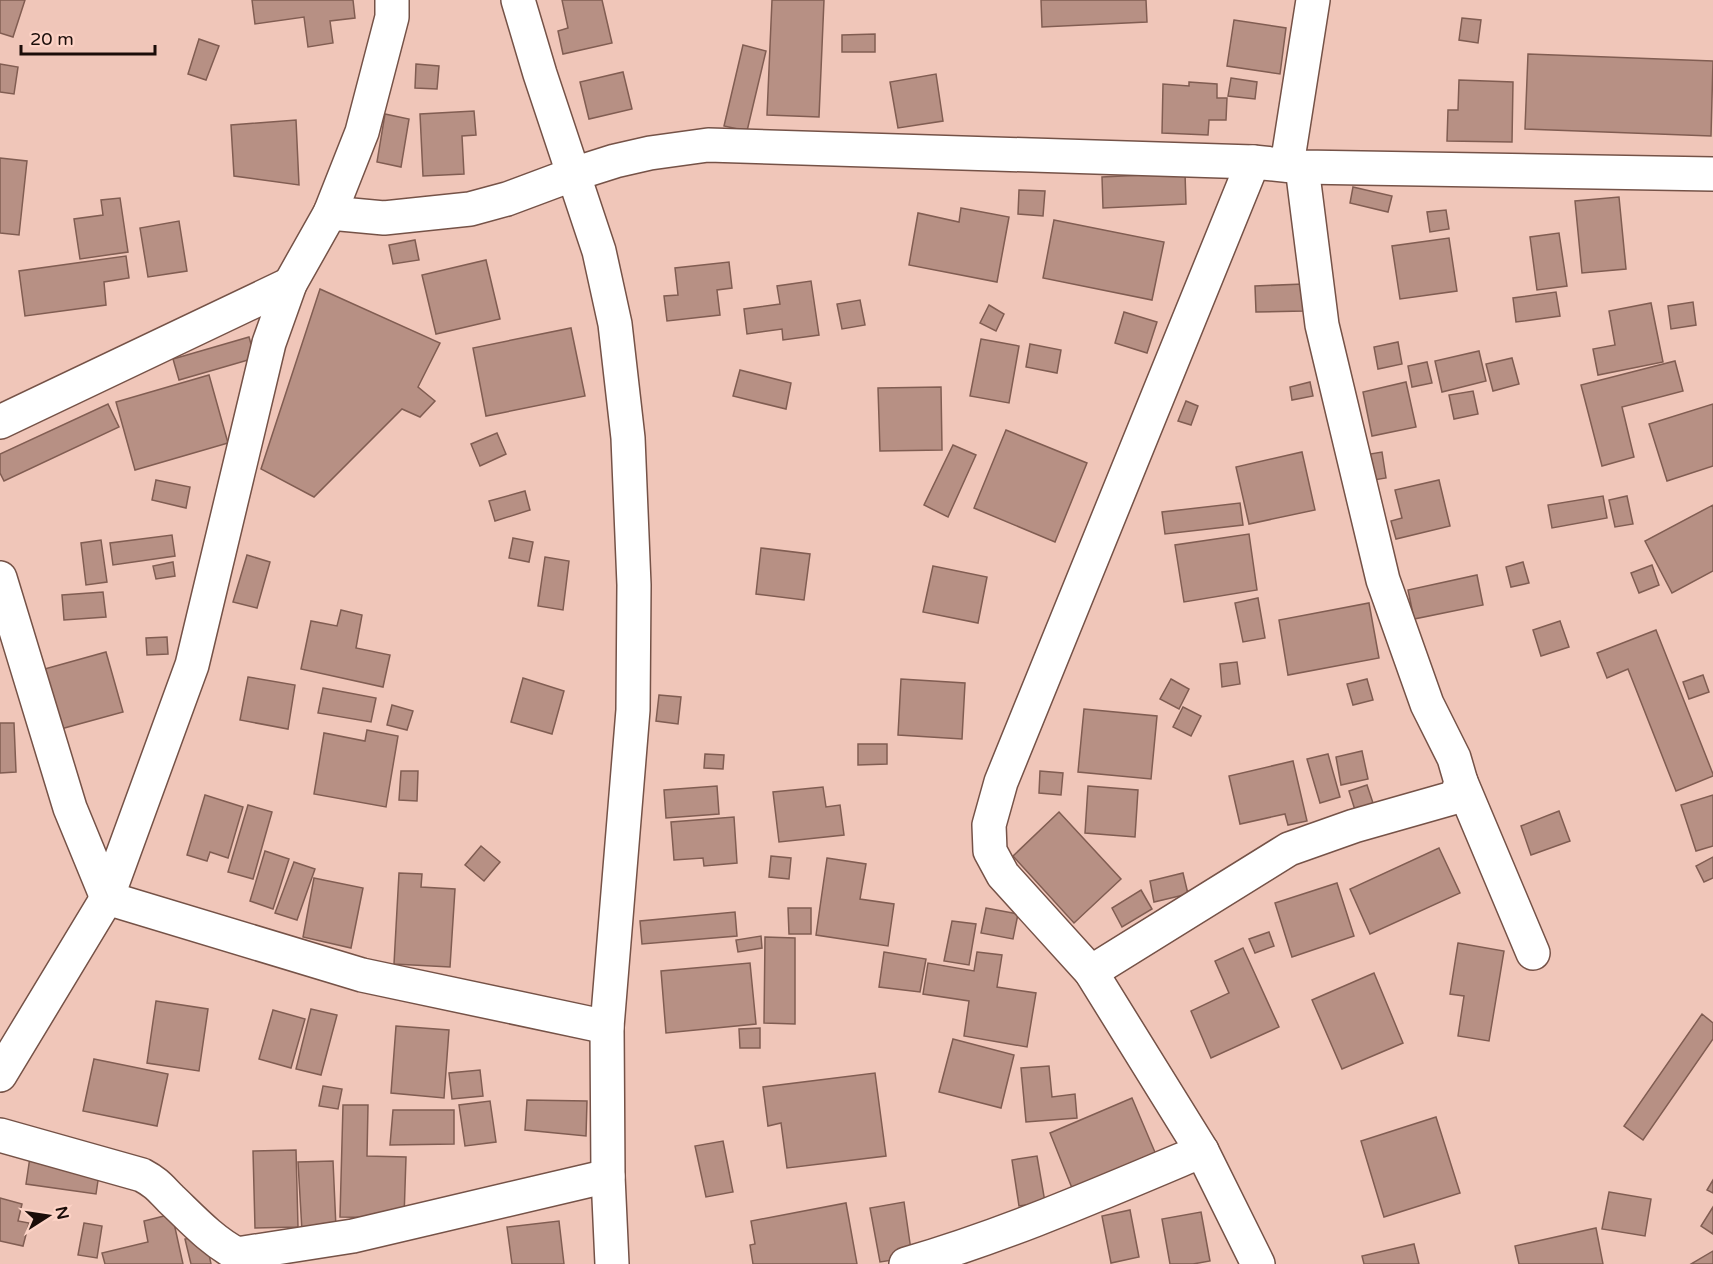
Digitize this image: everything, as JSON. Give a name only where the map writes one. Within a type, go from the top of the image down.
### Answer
[{"type":"street","points":[[0,1075],[107,898],[192,665],[269,343],[290,284],[330,213],[362,132],[392,16],[392,0]]},
{"type":"street","points":[[518,0],[599,251],[615,324],[628,438],[634,585],[633,710],[607,1028],[608,1176],[612,1264]]},
{"type":"street","points":[[1313,0],[1295,166],[1322,325],[1383,580],[1427,704],[1454,758],[1461,782],[1533,953]]},
{"type":"street","points":[[330,213],[384,218],[470,209],[507,199],[574,174],[650,153],[708,145],[1253,162],[1295,166],[1713,174]]},
{"type":"street","points":[[1253,162],[1001,782],[988,825],[990,851],[1003,875],[1091,972],[1202,1151],[1258,1264]]},
{"type":"street","points":[[0,422],[290,284]]},
{"type":"street","points":[[0,578],[70,808],[107,898]]},
{"type":"street","points":[[1091,972],[1289,849],[1354,826],[1456,797],[1461,782]]},
{"type":"street","points":[[107,898],[362,975],[607,1028]]},
{"type":"street","points":[[0,1135],[142,1175],[158,1184],[222,1246],[237,1254],[352,1236],[608,1176]]},
{"type":"street","points":[[906,1264],[1056,1213],[1202,1151]]},
{"type":"building","points":[[0,0],[25,0],[13,37],[0,33]]},
{"type":"building","points":[[252,0],[353,0],[355,18],[330,21],[333,43],[308,47],[304,17],[255,24]]},
{"type":"building","points":[[562,0],[602,0],[612,43],[563,54],[558,31],[568,28]]},
{"type":"building","points":[[772,0],[824,0],[819,117],[767,115]]},
{"type":"building","points":[[1041,0],[1146,0],[1147,22],[1042,27]]},
{"type":"building","points":[[1462,18],[1481,20],[1478,43],[1459,40]]},
{"type":"building","points":[[1234,20],[1286,28],[1280,74],[1227,66]]},
{"type":"building","points":[[875,34],[875,52],[842,52],[842,35]]},
{"type":"building","points":[[199,39],[219,46],[206,80],[188,74]]},
{"type":"building","points":[[743,45],[766,51],[747,131],[724,126]]},
{"type":"building","points":[[1528,54],[1713,61],[1711,136],[1525,129]]},
{"type":"building","points":[[0,64],[18,67],[14,94],[0,92]]},
{"type":"building","points":[[416,64],[439,66],[437,89],[415,88]]},
{"type":"building","points":[[623,72],[632,109],[589,119],[580,82]]},
{"type":"building","points":[[936,74],[943,121],[898,128],[890,82]]},
{"type":"building","points":[[1231,78],[1257,82],[1255,99],[1228,96]]},
{"type":"building","points":[[1459,80],[1513,82],[1512,142],[1447,141],[1448,110],[1458,110]]},
{"type":"building","points":[[1189,82],[1217,84],[1217,98],[1227,98],[1226,120],[1209,120],[1208,135],[1162,133],[1163,84],[1189,86]]},
{"type":"building","points":[[474,111],[476,135],[462,136],[464,174],[423,176],[420,114]]},
{"type":"building","points":[[385,114],[409,119],[401,167],[377,162]]},
{"type":"building","points":[[296,120],[299,185],[234,176],[231,125]]},
{"type":"building","points":[[0,158],[27,161],[19,235],[0,233]]},
{"type":"building","points":[[1185,173],[1186,204],[1103,208],[1102,177]]},
{"type":"building","points":[[1353,187],[1392,196],[1388,212],[1350,203]]},
{"type":"building","points":[[1019,190],[1045,191],[1043,216],[1018,214]]},
{"type":"building","points":[[1619,197],[1626,269],[1582,273],[1575,201]]},
{"type":"building","points":[[120,198],[128,252],[80,259],[74,219],[103,215],[101,200]]},
{"type":"building","points":[[961,208],[1009,217],[997,282],[909,265],[918,213],[959,222]]},
{"type":"building","points":[[1446,210],[1449,229],[1430,232],[1427,212]]},
{"type":"building","points":[[1054,220],[1164,242],[1152,300],[1043,278]]},
{"type":"building","points":[[179,221],[187,271],[148,277],[140,228]]},
{"type":"building","points":[[1559,233],[1567,286],[1537,290],[1530,237]]},
{"type":"building","points":[[1449,238],[1457,291],[1400,299],[1392,246]]},
{"type":"building","points":[[415,240],[419,260],[393,264],[389,245]]},
{"type":"building","points":[[126,256],[129,278],[104,282],[106,305],[25,316],[19,271]]},
{"type":"building","points":[[486,260],[500,319],[436,334],[422,275]]},
{"type":"building","points":[[729,262],[732,288],[717,290],[720,315],[667,321],[664,296],[678,295],[675,268]]},
{"type":"building","points":[[811,281],[819,335],[783,340],[782,329],[747,334],[744,309],[780,304],[777,286]]},
{"type":"building","points":[[1303,284],[1304,311],[1256,312],[1255,286]]},
{"type":"building","points":[[320,289],[440,343],[418,387],[435,401],[420,417],[402,409],[314,497],[261,469]]},
{"type":"building","points":[[1556,292],[1560,316],[1516,322],[1513,298]]},
{"type":"building","points":[[860,300],[865,325],[842,329],[837,304]]},
{"type":"building","points":[[1693,302],[1696,325],[1671,329],[1668,306]]},
{"type":"building","points":[[1651,303],[1663,362],[1598,375],[1593,349],[1615,345],[1609,311]]},
{"type":"building","points":[[989,305],[1004,314],[996,331],[980,323]]},
{"type":"building","points":[[1124,312],[1157,322],[1147,353],[1115,343]]},
{"type":"building","points":[[571,328],[585,396],[486,416],[473,348]]},
{"type":"building","points":[[249,337],[255,358],[179,380],[173,359]]},
{"type":"building","points":[[981,339],[1019,346],[1009,403],[970,396]]},
{"type":"building","points":[[1398,342],[1402,364],[1378,369],[1374,347]]},
{"type":"building","points":[[1030,344],[1061,350],[1057,373],[1026,367]]},
{"type":"building","points":[[1479,351],[1486,381],[1442,392],[1435,361]]},
{"type":"building","points":[[1512,358],[1519,384],[1493,391],[1486,364]]},
{"type":"building","points":[[1675,361],[1683,391],[1622,407],[1634,457],[1602,466],[1581,385]]},
{"type":"building","points":[[1427,362],[1432,383],[1412,387],[1408,366]]},
{"type":"building","points":[[740,370],[791,383],[786,409],[733,396]]},
{"type":"building","points":[[209,375],[228,443],[135,470],[116,402]]},
{"type":"building","points":[[1310,382],[1313,396],[1292,400],[1290,387]]},
{"type":"building","points":[[1406,382],[1416,427],[1372,436],[1363,392]]},
{"type":"building","points":[[941,387],[942,450],[880,451],[878,388]]},
{"type":"building","points":[[1473,391],[1478,414],[1454,419],[1449,395]]},
{"type":"building","points":[[1186,401],[1198,406],[1191,425],[1178,421]]},
{"type":"building","points":[[108,404],[119,427],[4,481],[0,473],[0,454]]},
{"type":"building","points":[[1713,404],[1713,466],[1667,481],[1649,424]]},
{"type":"building","points":[[1006,430],[1087,463],[1055,542],[974,508]]},
{"type":"building","points":[[497,433],[506,454],[480,466],[471,444]]},
{"type":"building","points":[[953,445],[976,455],[948,517],[924,505]]},
{"type":"building","points":[[1302,452],[1315,510],[1249,524],[1236,467]]},
{"type":"building","points":[[1382,452],[1386,478],[1362,482],[1358,456]]},
{"type":"building","points":[[156,480],[190,487],[186,508],[152,500]]},
{"type":"building","points":[[1439,480],[1450,526],[1396,539],[1391,521],[1402,518],[1395,490]]},
{"type":"building","points":[[525,491],[530,510],[495,521],[489,501]]},
{"type":"building","points":[[1603,496],[1607,518],[1552,528],[1548,505]]},
{"type":"building","points":[[1627,496],[1633,524],[1615,527],[1609,500]]},
{"type":"building","points":[[1240,503],[1243,525],[1165,534],[1162,512]]},
{"type":"building","points":[[1713,505],[1713,571],[1672,593],[1645,541]]},
{"type":"building","points":[[1249,534],[1257,590],[1184,602],[1175,545]]},
{"type":"building","points":[[172,535],[175,556],[113,565],[110,543]]},
{"type":"building","points":[[513,538],[533,542],[529,562],[509,558]]},
{"type":"building","points":[[101,540],[107,582],[86,585],[81,543]]},
{"type":"building","points":[[761,548],[810,554],[804,600],[756,594]]},
{"type":"building","points":[[247,555],[270,562],[257,608],[233,602]]},
{"type":"building","points":[[545,557],[569,561],[563,610],[538,606]]},
{"type":"building","points":[[173,562],[175,576],[156,579],[153,566]]},
{"type":"building","points":[[1523,562],[1529,583],[1511,587],[1506,567]]},
{"type":"building","points":[[1652,565],[1659,585],[1639,593],[1631,573]]},
{"type":"building","points":[[933,566],[987,577],[978,623],[923,612]]},
{"type":"building","points":[[1477,575],[1483,605],[1414,619],[1408,590]]},
{"type":"building","points":[[103,592],[106,617],[64,620],[62,595]]},
{"type":"building","points":[[1258,598],[1265,638],[1243,642],[1235,603]]},
{"type":"building","points":[[1369,603],[1379,658],[1288,675],[1279,620]]},
{"type":"building","points":[[341,610],[362,615],[356,648],[390,655],[383,687],[301,669],[311,621],[337,626]]},
{"type":"building","points":[[1560,621],[1569,647],[1541,656],[1533,630]]},
{"type":"building","points":[[1656,630],[1713,774],[1713,776],[1676,791],[1628,669],[1607,678],[1597,653]]},
{"type":"building","points":[[167,637],[168,654],[147,655],[146,638]]},
{"type":"building","points":[[106,652],[123,712],[57,730],[41,670]]},
{"type":"building","points":[[1237,662],[1240,684],[1222,687],[1220,664]]},
{"type":"building","points":[[1703,675],[1709,692],[1689,699],[1683,682]]},
{"type":"building","points":[[248,677],[295,685],[288,729],[240,720]]},
{"type":"building","points":[[523,678],[564,691],[552,734],[511,722]]},
{"type":"building","points":[[901,679],[965,683],[962,739],[898,735]]},
{"type":"building","points":[[1171,679],[1189,689],[1179,709],[1160,699]]},
{"type":"building","points":[[1367,679],[1373,700],[1353,705],[1347,684]]},
{"type":"building","points":[[323,688],[376,698],[371,722],[318,713]]},
{"type":"building","points":[[659,695],[681,697],[678,724],[656,721]]},
{"type":"building","points":[[392,705],[413,711],[407,730],[387,725]]},
{"type":"building","points":[[1183,707],[1201,716],[1191,736],[1173,727]]},
{"type":"building","points":[[1084,709],[1157,716],[1151,779],[1078,772]]},
{"type":"building","points":[[0,723],[14,723],[16,772],[0,773]]},
{"type":"building","points":[[367,730],[398,736],[386,807],[314,794],[324,733],[365,741]]},
{"type":"building","points":[[858,744],[887,744],[887,764],[858,765]]},
{"type":"building","points":[[1362,751],[1368,779],[1341,785],[1336,757]]},
{"type":"building","points":[[705,754],[724,755],[723,769],[704,768]]},
{"type":"building","points":[[1328,754],[1340,797],[1320,803],[1307,759]]},
{"type":"building","points":[[1293,761],[1307,821],[1288,825],[1285,814],[1240,824],[1229,776]]},
{"type":"building","points":[[401,771],[418,771],[417,801],[399,800]]},
{"type":"building","points":[[1040,771],[1063,773],[1061,795],[1039,793]]},
{"type":"building","points":[[1367,785],[1373,803],[1355,810],[1349,791]]},
{"type":"building","points":[[717,786],[719,814],[666,818],[664,790]]},
{"type":"building","points":[[1088,786],[1138,790],[1135,837],[1085,833]]},
{"type":"building","points":[[823,787],[826,807],[840,805],[844,835],[779,842],[773,792]]},
{"type":"building","points":[[205,795],[243,807],[228,858],[210,852],[207,861],[187,855]]},
{"type":"building","points":[[1713,795],[1713,846],[1696,851],[1681,805]]},
{"type":"building","points":[[248,805],[272,812],[253,879],[228,872]]},
{"type":"building","points":[[1559,811],[1570,841],[1531,855],[1521,826]]},
{"type":"building","points":[[1059,812],[1121,879],[1074,923],[1013,856]]},
{"type":"building","points":[[734,817],[737,863],[704,866],[703,858],[674,860],[671,822]]},
{"type":"building","points":[[481,846],[500,862],[484,881],[465,865]]},
{"type":"building","points":[[1439,848],[1460,893],[1370,934],[1350,889]]},
{"type":"building","points":[[265,851],[289,859],[273,909],[250,901]]},
{"type":"building","points":[[771,856],[791,858],[789,879],[769,877]]},
{"type":"building","points":[[1713,857],[1713,878],[1704,882],[1696,866]]},
{"type":"building","points":[[827,858],[866,864],[860,899],[894,904],[888,946],[816,935]]},
{"type":"building","points":[[294,862],[315,869],[297,920],[275,913]]},
{"type":"building","points":[[399,873],[422,874],[421,887],[455,889],[450,967],[394,964]]},
{"type":"building","points":[[1183,873],[1188,894],[1154,902],[1150,881]]},
{"type":"building","points":[[314,878],[363,888],[351,948],[303,937]]},
{"type":"building","points":[[1337,883],[1354,936],[1292,957],[1275,903]]},
{"type":"building","points":[[1141,890],[1152,909],[1122,927],[1112,908]]},
{"type":"building","points":[[788,908],[811,908],[811,934],[789,934]]},
{"type":"building","points":[[986,908],[1018,914],[1013,939],[981,933]]},
{"type":"building","points":[[735,912],[737,936],[642,944],[640,921]]},
{"type":"building","points":[[952,921],[976,924],[969,965],[944,961]]},
{"type":"building","points":[[1269,932],[1274,946],[1255,953],[1249,939]]},
{"type":"building","points":[[761,936],[762,948],[738,952],[736,940]]},
{"type":"building","points":[[765,937],[795,938],[795,1024],[764,1023]]},
{"type":"building","points":[[1458,943],[1504,951],[1489,1041],[1458,1036],[1464,996],[1450,994]]},
{"type":"building","points":[[1243,948],[1279,1027],[1211,1058],[1191,1011],[1229,993],[1215,961]]},
{"type":"building","points":[[884,952],[926,959],[920,992],[879,987]]},
{"type":"building","points":[[977,952],[1002,955],[997,987],[1036,993],[1027,1047],[964,1036],[969,1001],[923,994],[928,963],[974,971]]},
{"type":"building","points":[[750,963],[756,1024],[666,1033],[661,971]]},
{"type":"building","points":[[1374,973],[1403,1043],[1342,1069],[1312,1000]]},
{"type":"building","points":[[156,1001],[208,1009],[199,1071],[147,1063]]},
{"type":"building","points":[[311,1009],[337,1015],[321,1075],[296,1069]]},
{"type":"building","points":[[273,1010],[305,1019],[291,1068],[259,1059]]},
{"type":"building","points":[[1702,1014],[1713,1023],[1713,1039],[1643,1140],[1624,1126]]},
{"type":"building","points":[[396,1026],[449,1030],[444,1098],[391,1093]]},
{"type":"building","points":[[760,1028],[760,1048],[740,1048],[739,1029]]},
{"type":"building","points":[[953,1039],[1014,1055],[1001,1108],[939,1092]]},
{"type":"building","points":[[94,1059],[168,1074],[157,1126],[83,1111]]},
{"type":"building","points":[[1049,1066],[1052,1097],[1075,1094],[1077,1118],[1026,1122],[1021,1068]]},
{"type":"building","points":[[480,1070],[483,1096],[452,1099],[449,1073]]},
{"type":"building","points":[[875,1073],[886,1156],[787,1168],[781,1123],[768,1126],[763,1087]]},
{"type":"building","points":[[323,1086],[342,1089],[338,1109],[319,1106]]},
{"type":"building","points":[[1132,1098],[1157,1157],[1074,1193],[1050,1133]]},
{"type":"building","points":[[527,1100],[587,1101],[586,1136],[525,1130]]},
{"type":"building","points":[[490,1101],[496,1142],[465,1146],[459,1105]]},
{"type":"building","points":[[343,1105],[368,1105],[367,1156],[406,1157],[404,1218],[340,1217]]},
{"type":"building","points":[[393,1110],[454,1110],[454,1144],[390,1145]]},
{"type":"building","points":[[1436,1117],[1460,1193],[1384,1217],[1361,1141]]},
{"type":"building","points":[[723,1141],[733,1192],[706,1197],[695,1146]]},
{"type":"building","points":[[296,1150],[298,1227],[255,1228],[253,1151]]},
{"type":"building","points":[[1037,1156],[1045,1202],[1019,1206],[1012,1160]]},
{"type":"building","points":[[30,1157],[100,1167],[96,1194],[26,1184]]},
{"type":"building","points":[[333,1161],[336,1228],[302,1231],[298,1162]]},
{"type":"building","points":[[1713,1180],[1713,1193],[1707,1190]]},
{"type":"building","points":[[1609,1192],[1651,1199],[1645,1236],[1602,1229]]},
{"type":"building","points":[[0,1198],[22,1204],[18,1221],[29,1223],[23,1246],[0,1241]]},
{"type":"building","points":[[904,1202],[912,1257],[880,1262],[870,1208]]},
{"type":"building","points":[[846,1203],[857,1264],[753,1264],[750,1245],[755,1244],[751,1221]]},
{"type":"building","points":[[1713,1207],[1713,1234],[1701,1226]]},
{"type":"building","points":[[1130,1210],[1139,1257],[1111,1263],[1102,1216]]},
{"type":"building","points":[[1201,1212],[1210,1261],[1170,1264],[1162,1219]]},
{"type":"building","points":[[172,1214],[183,1264],[105,1264],[102,1253],[148,1242],[144,1221]]},
{"type":"building","points":[[559,1221],[564,1264],[512,1264],[507,1227]]},
{"type":"building","points":[[84,1223],[102,1226],[97,1258],[78,1255]]},
{"type":"building","points":[[1596,1228],[1603,1264],[1519,1264],[1515,1246]]},
{"type":"building","points":[[205,1235],[211,1264],[191,1264],[185,1239]]},
{"type":"building","points":[[1414,1244],[1419,1264],[1364,1264],[1362,1256]]},
{"type":"building","points":[[1713,1251],[1713,1264],[1691,1264]]}]
